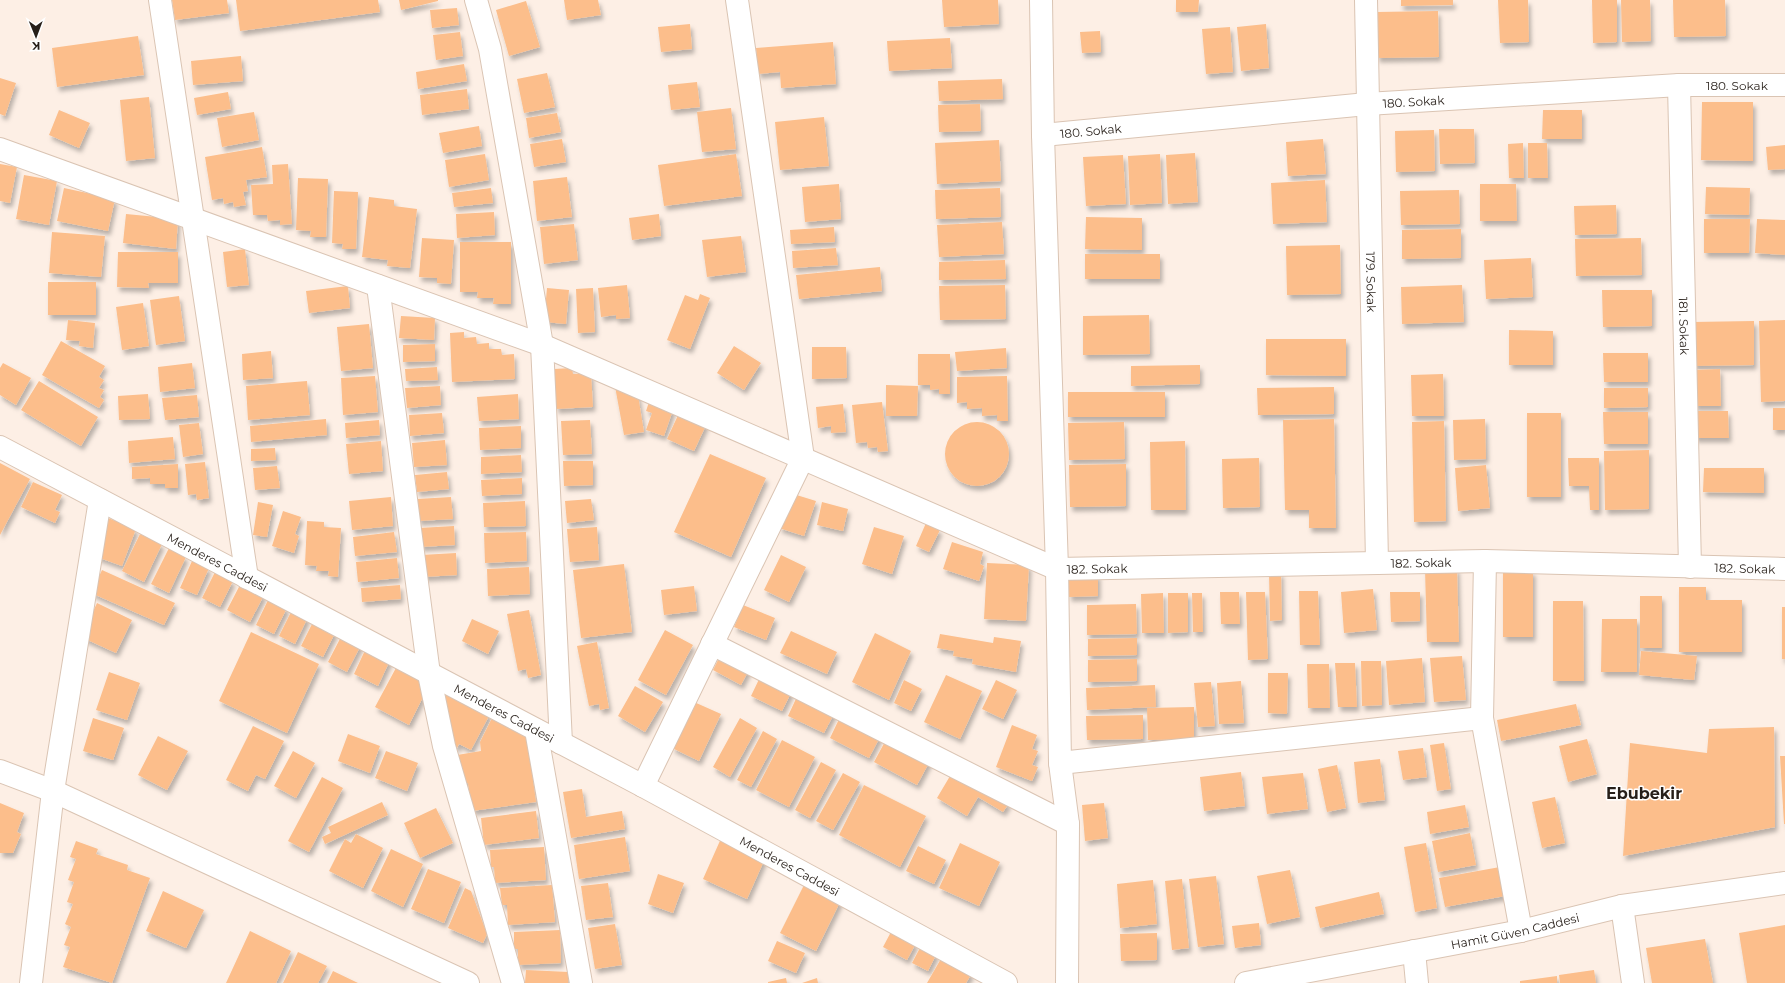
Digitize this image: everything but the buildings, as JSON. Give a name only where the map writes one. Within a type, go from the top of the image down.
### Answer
[{"type":"street","points":[[160,0],[247,578]]},
{"type":"street","points":[[476,0],[490,49],[542,345],[561,742]]},
{"type":"street","points":[[643,786],[803,458],[737,0]]},
{"type":"street","points":[[1041,0],[1057,569],[1060,763],[1068,824],[1067,983]]},
{"type":"street","name":"179. Sokak","points":[[1366,0],[1376,563]]},
{"type":"street","name":"180. Sokak","points":[[1044,135],[1367,104],[1679,85],[1785,85]]},
{"type":"street","name":"181. Sokak","points":[[1679,85],[1690,567]]},
{"type":"street","points":[[0,149],[542,345],[1057,569]]},
{"type":"street","points":[[378,286],[429,674],[444,746],[513,983]]},
{"type":"street","name":"Menderes Caddesi","points":[[0,448],[561,742],[1006,983]]},
{"type":"street","points":[[31,983],[53,791],[100,500]]},
{"type":"street","points":[[1485,561],[1482,718],[1521,931]]},
{"type":"street","name":"182. Sokak","points":[[1057,569],[1485,561],[1785,569]]},
{"type":"street","points":[[712,644],[1068,824]]},
{"type":"street","points":[[1060,763],[1482,718]]},
{"type":"street","points":[[536,730],[581,983]]},
{"type":"street","points":[[0,771],[53,791],[468,983]]},
{"type":"street","name":"Hamit Güven Caddesi","points":[[1246,983],[1521,931],[1622,906],[1785,883]]},
{"type":"street","points":[[1622,906],[1633,983]]},
{"type":"street","points":[[1414,952],[1417,983]]},
{"type":"district","name":"Ebubekir","points":[[1644,793]]}]
